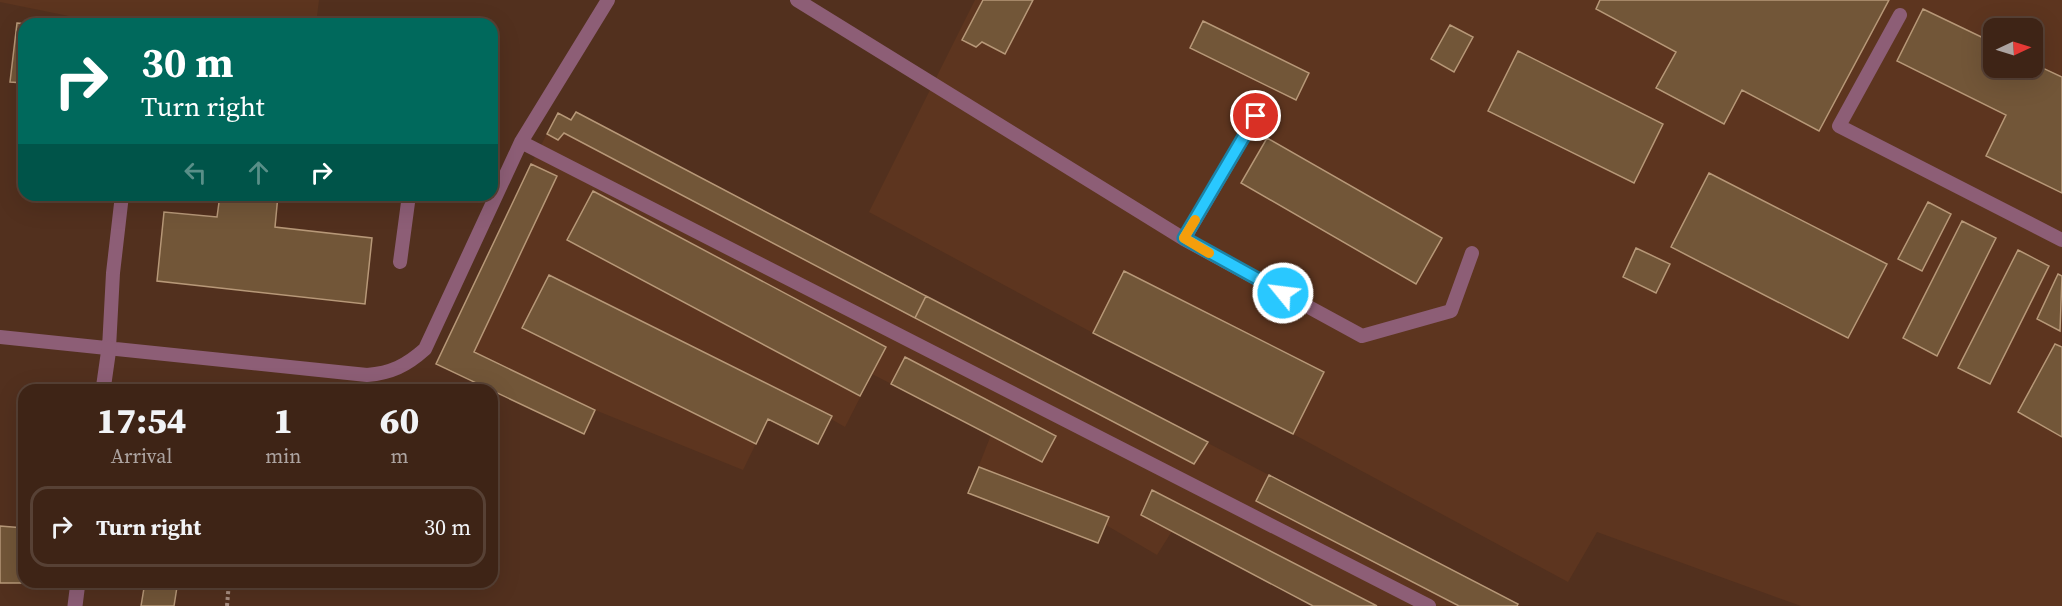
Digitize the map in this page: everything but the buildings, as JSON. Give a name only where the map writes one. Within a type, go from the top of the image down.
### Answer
[{"type":"street","points":[[104,384],[109,348]]},
{"type":"street","points":[[75,606],[77,588]]},
{"type":"lane","points":[[498,192],[521,142],[608,0]]},
{"type":"lane","points":[[797,0],[1184,238],[1362,336],[1451,311],[1472,253]]},
{"type":"lane","points":[[1900,15],[1839,126],[2062,240]]},
{"type":"lane","points":[[1184,238],[1256,116]]},
{"type":"lane","points":[[521,142],[1429,606]]},
{"type":"lane","points":[[109,348],[113,273],[121,201]]},
{"type":"lane","points":[[400,262],[408,201]]},
{"type":"lane","points":[[0,337],[367,375],[386,373],[407,365],[425,349],[494,201]]},
{"type":"path","points":[[227,606],[228,588]]},
{"type":"shaded area","points":[[0,0],[319,0],[317,18],[79,18],[0,2]]},
{"type":"shaded area","points":[[975,0],[2062,0],[2062,606],[1801,606],[1597,532],[1568,582],[1293,434],[1093,333],[869,212]]},
{"type":"shaded area","points":[[576,112],[1521,606],[1313,606],[1172,531],[1157,555],[1106,525],[1098,543],[968,493],[991,435],[872,374],[845,427],[831,419],[818,444],[768,419],[743,470],[595,410],[584,434],[498,393],[498,384],[478,384],[436,364],[531,164],[558,113],[571,120]]},
{"type":"slow traffic","points":[[1195,220],[1184,238],[1209,253]]},
{"type":"route","points":[[1256,116],[1184,238],[1283,293]]}]
